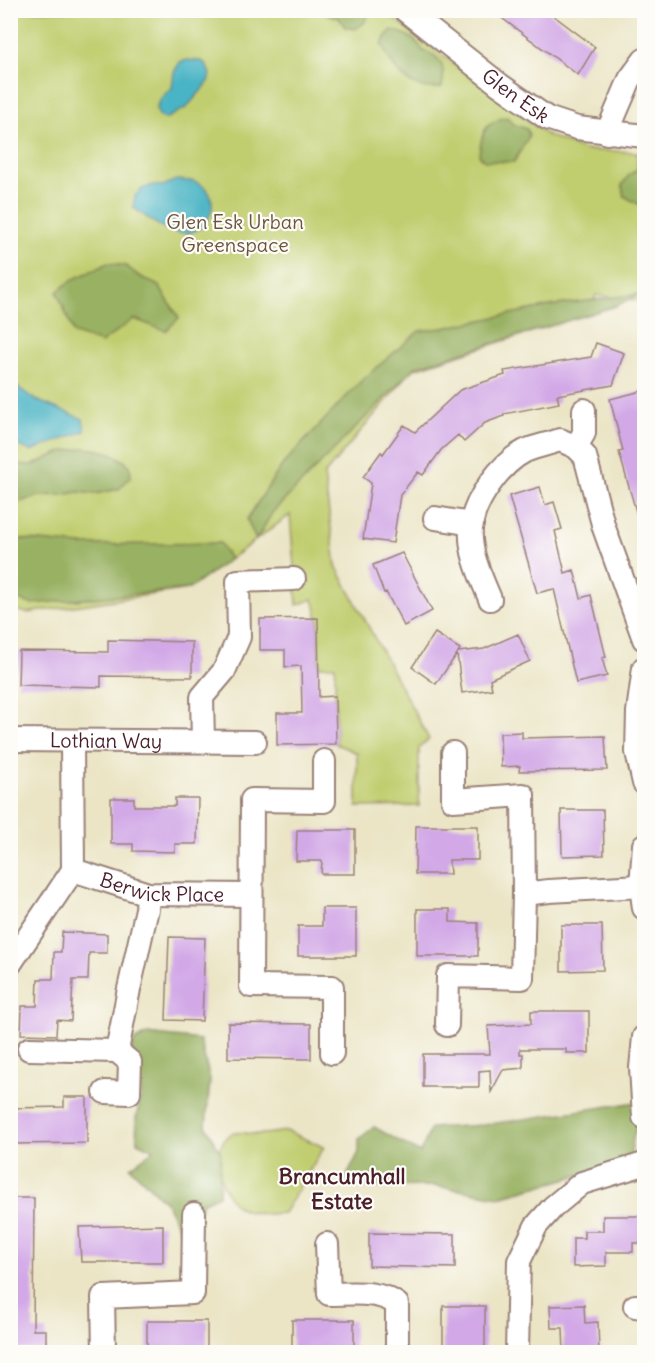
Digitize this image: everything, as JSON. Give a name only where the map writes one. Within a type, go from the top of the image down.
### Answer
[{"type":"street","name":"Glen Esk","points":[[405,10],[500,85],[547,118],[577,128],[645,136]]},
{"type":"street","points":[[607,133],[630,79],[645,60]]},
{"type":"street","points":[[576,447],[584,433],[584,410]]},
{"type":"street","points":[[490,599],[475,560],[472,524],[477,505],[498,471],[524,452],[560,440],[576,447],[585,456],[604,528],[645,639]]},
{"type":"street","points":[[435,518],[472,524]]},
{"type":"street","points":[[203,741],[202,698],[224,671],[239,637],[238,581],[294,579]]},
{"type":"street","points":[[645,668],[638,712],[637,752],[645,783]]},
{"type":"street","name":"Lothian Way","points":[[10,740],[255,742]]},
{"type":"street","points":[[10,964],[73,870],[72,741]]},
{"type":"street","points":[[447,1025],[448,976],[522,978],[524,894],[523,795],[453,800],[453,753]]},
{"type":"street","name":"Berwick Place","points":[[324,761],[324,801],[252,800],[251,986],[332,987],[332,1053]]},
{"type":"street","points":[[524,894],[549,891],[643,897],[645,845]]},
{"type":"street","name":"Berwick Place","points":[[73,870],[148,894],[251,895]]},
{"type":"street","points":[[117,1051],[147,909],[148,894]]},
{"type":"street","points":[[645,1037],[641,1068],[645,1117]]},
{"type":"street","points":[[29,1048],[117,1051],[130,1062],[129,1093],[105,1092]]},
{"type":"street","points":[[517,1353],[519,1261],[536,1226],[553,1207],[582,1183],[645,1164]]},
{"type":"street","points":[[104,1353],[103,1296],[193,1293],[194,1214]]},
{"type":"street","points":[[327,1244],[329,1294],[374,1294],[397,1304],[397,1353]]},
{"type":"green space","name":"Glen Esk Urban Greenspace","points":[[10,11],[384,11],[547,135],[584,150],[637,152],[637,170],[644,171],[644,294],[642,294],[641,301],[596,295],[591,313],[412,370],[324,475],[336,566],[429,739],[419,748],[419,806],[357,807],[357,753],[336,744],[335,666],[319,666],[318,618],[313,599],[297,605],[290,515],[189,589],[27,613],[11,609]]},
{"type":"green space","points":[[318,11],[366,11],[368,15],[364,23],[355,29],[345,27],[339,18]]},
{"type":"green space","points":[[392,30],[410,37],[423,51],[438,59],[443,69],[442,87],[421,87],[404,78],[386,54],[382,44]]},
{"type":"green space","points":[[507,117],[513,124],[527,129],[529,136],[514,162],[485,161],[479,155],[485,130],[493,122]]},
{"type":"green space","points":[[644,165],[644,205],[624,196],[622,185],[629,175]]},
{"type":"green space","points":[[108,263],[126,266],[139,276],[159,286],[179,318],[166,331],[134,319],[101,343],[74,334],[57,292],[72,280]]},
{"type":"green space","points":[[639,294],[616,306],[415,367],[272,513],[256,540],[247,519],[283,464],[361,381],[419,331],[549,306]]},
{"type":"green space","points":[[84,448],[114,455],[130,466],[131,476],[119,489],[95,494],[78,492],[38,496],[11,505],[11,464],[33,465],[61,452]]},
{"type":"green space","points":[[10,538],[81,545],[220,543],[230,559],[189,589],[32,604],[11,598]]},
{"type":"green space","points":[[147,1034],[200,1040],[210,1079],[206,1126],[221,1153],[219,1195],[203,1202],[186,1243],[167,1204],[130,1167],[154,1150],[137,1142],[136,1118],[142,1092],[128,1072],[134,1041]]},
{"type":"green space","points":[[644,1101],[631,1154],[620,1170],[587,1173],[499,1197],[436,1186],[359,1187],[346,1178],[359,1152],[359,1139],[374,1127],[420,1153],[431,1128],[484,1125]]},
{"type":"green space","points":[[287,1131],[324,1147],[284,1213],[257,1213],[234,1204],[223,1184],[220,1172],[220,1149],[224,1140],[237,1132],[262,1134]]},
{"type":"water","points":[[201,61],[206,64],[210,74],[208,83],[186,108],[165,119],[159,115],[157,105],[172,88],[174,72],[180,62]]},
{"type":"water","points":[[176,180],[195,182],[210,194],[211,212],[201,227],[193,232],[183,233],[169,230],[156,224],[133,207],[135,196],[142,189],[153,185],[163,186]]},
{"type":"water","points":[[10,382],[36,400],[83,419],[85,431],[31,451],[11,443]]},
{"type":"building","points":[[491,10],[546,10],[595,47],[578,75]]},
{"type":"building","points":[[596,343],[624,353],[613,385],[557,395],[559,403],[504,414],[504,416],[485,423],[464,442],[458,435],[441,450],[423,475],[418,472],[400,495],[393,543],[363,539],[371,483],[363,477],[404,425],[415,432],[460,390],[505,375],[504,371],[591,357]]},
{"type":"building","points":[[642,391],[645,403],[645,522],[639,522],[619,452],[623,451],[610,399]]},
{"type":"building","points":[[540,487],[545,505],[554,502],[562,529],[555,531],[565,573],[574,570],[581,598],[591,595],[606,657],[602,658],[607,676],[576,683],[554,589],[537,593],[509,496]]},
{"type":"building","points":[[402,553],[432,611],[404,626],[386,592],[384,593],[373,565]]},
{"type":"building","points":[[318,618],[319,697],[335,696],[336,744],[277,745],[277,713],[302,713],[301,666],[285,667],[285,650],[260,650],[260,619]]},
{"type":"building","points":[[435,633],[460,649],[458,652],[484,649],[518,634],[530,661],[490,679],[492,689],[462,693],[457,654],[436,684],[412,667]]},
{"type":"building","points":[[108,640],[192,642],[192,677],[101,676],[101,687],[18,685],[19,651],[108,652]]},
{"type":"building","points":[[522,732],[522,738],[605,736],[607,770],[519,771],[520,766],[501,767],[500,733]]},
{"type":"building","points":[[111,798],[134,798],[134,806],[175,806],[175,798],[198,798],[197,844],[175,844],[175,852],[133,851],[133,844],[111,844]]},
{"type":"building","points":[[561,810],[603,810],[604,855],[562,856]]},
{"type":"building","points":[[416,826],[478,826],[478,860],[449,860],[450,874],[415,874]]},
{"type":"building","points":[[297,830],[355,830],[355,874],[321,874],[322,861],[296,861]]},
{"type":"building","points":[[322,908],[356,908],[356,956],[298,956],[298,926],[322,926]]},
{"type":"building","points":[[417,909],[450,909],[450,922],[478,923],[478,956],[417,956]]},
{"type":"building","points":[[561,925],[602,925],[603,970],[561,971]]},
{"type":"building","points":[[62,932],[107,934],[107,953],[89,953],[88,980],[73,980],[71,1021],[57,1020],[56,1035],[21,1034],[22,1006],[37,1006],[38,979],[53,979],[54,952],[61,952]]},
{"type":"building","points":[[169,937],[205,938],[202,1021],[166,1020]]},
{"type":"building","points":[[531,1011],[589,1011],[589,1053],[566,1053],[566,1049],[520,1049],[520,1054],[523,1054],[523,1068],[503,1070],[491,1092],[490,1070],[479,1071],[479,1087],[423,1087],[423,1054],[490,1054],[488,1026],[531,1024]]},
{"type":"building","points":[[228,1023],[311,1024],[311,1059],[228,1058]]},
{"type":"building","points":[[64,1097],[87,1097],[87,1143],[10,1144],[10,1108],[64,1107]]},
{"type":"building","points":[[10,1198],[34,1198],[33,1330],[46,1330],[46,1350],[10,1349]]},
{"type":"building","points":[[603,1216],[645,1216],[645,1243],[633,1243],[633,1252],[606,1252],[606,1266],[573,1267],[573,1238],[584,1238],[584,1231],[603,1231]]},
{"type":"building","points":[[163,1225],[163,1262],[81,1262],[79,1227]]},
{"type":"building","points":[[369,1233],[455,1234],[455,1268],[369,1266]]},
{"type":"building","points":[[584,1305],[585,1323],[598,1322],[599,1353],[564,1353],[563,1328],[551,1328],[550,1306]]},
{"type":"building","points":[[443,1306],[485,1306],[485,1350],[443,1351]]},
{"type":"building","points":[[292,1320],[354,1320],[354,1353],[292,1353]]},
{"type":"building","points":[[147,1321],[207,1321],[207,1353],[147,1353]]},
{"type":"district","name":"Brancumhall Estate","points":[[342,1188]]}]
